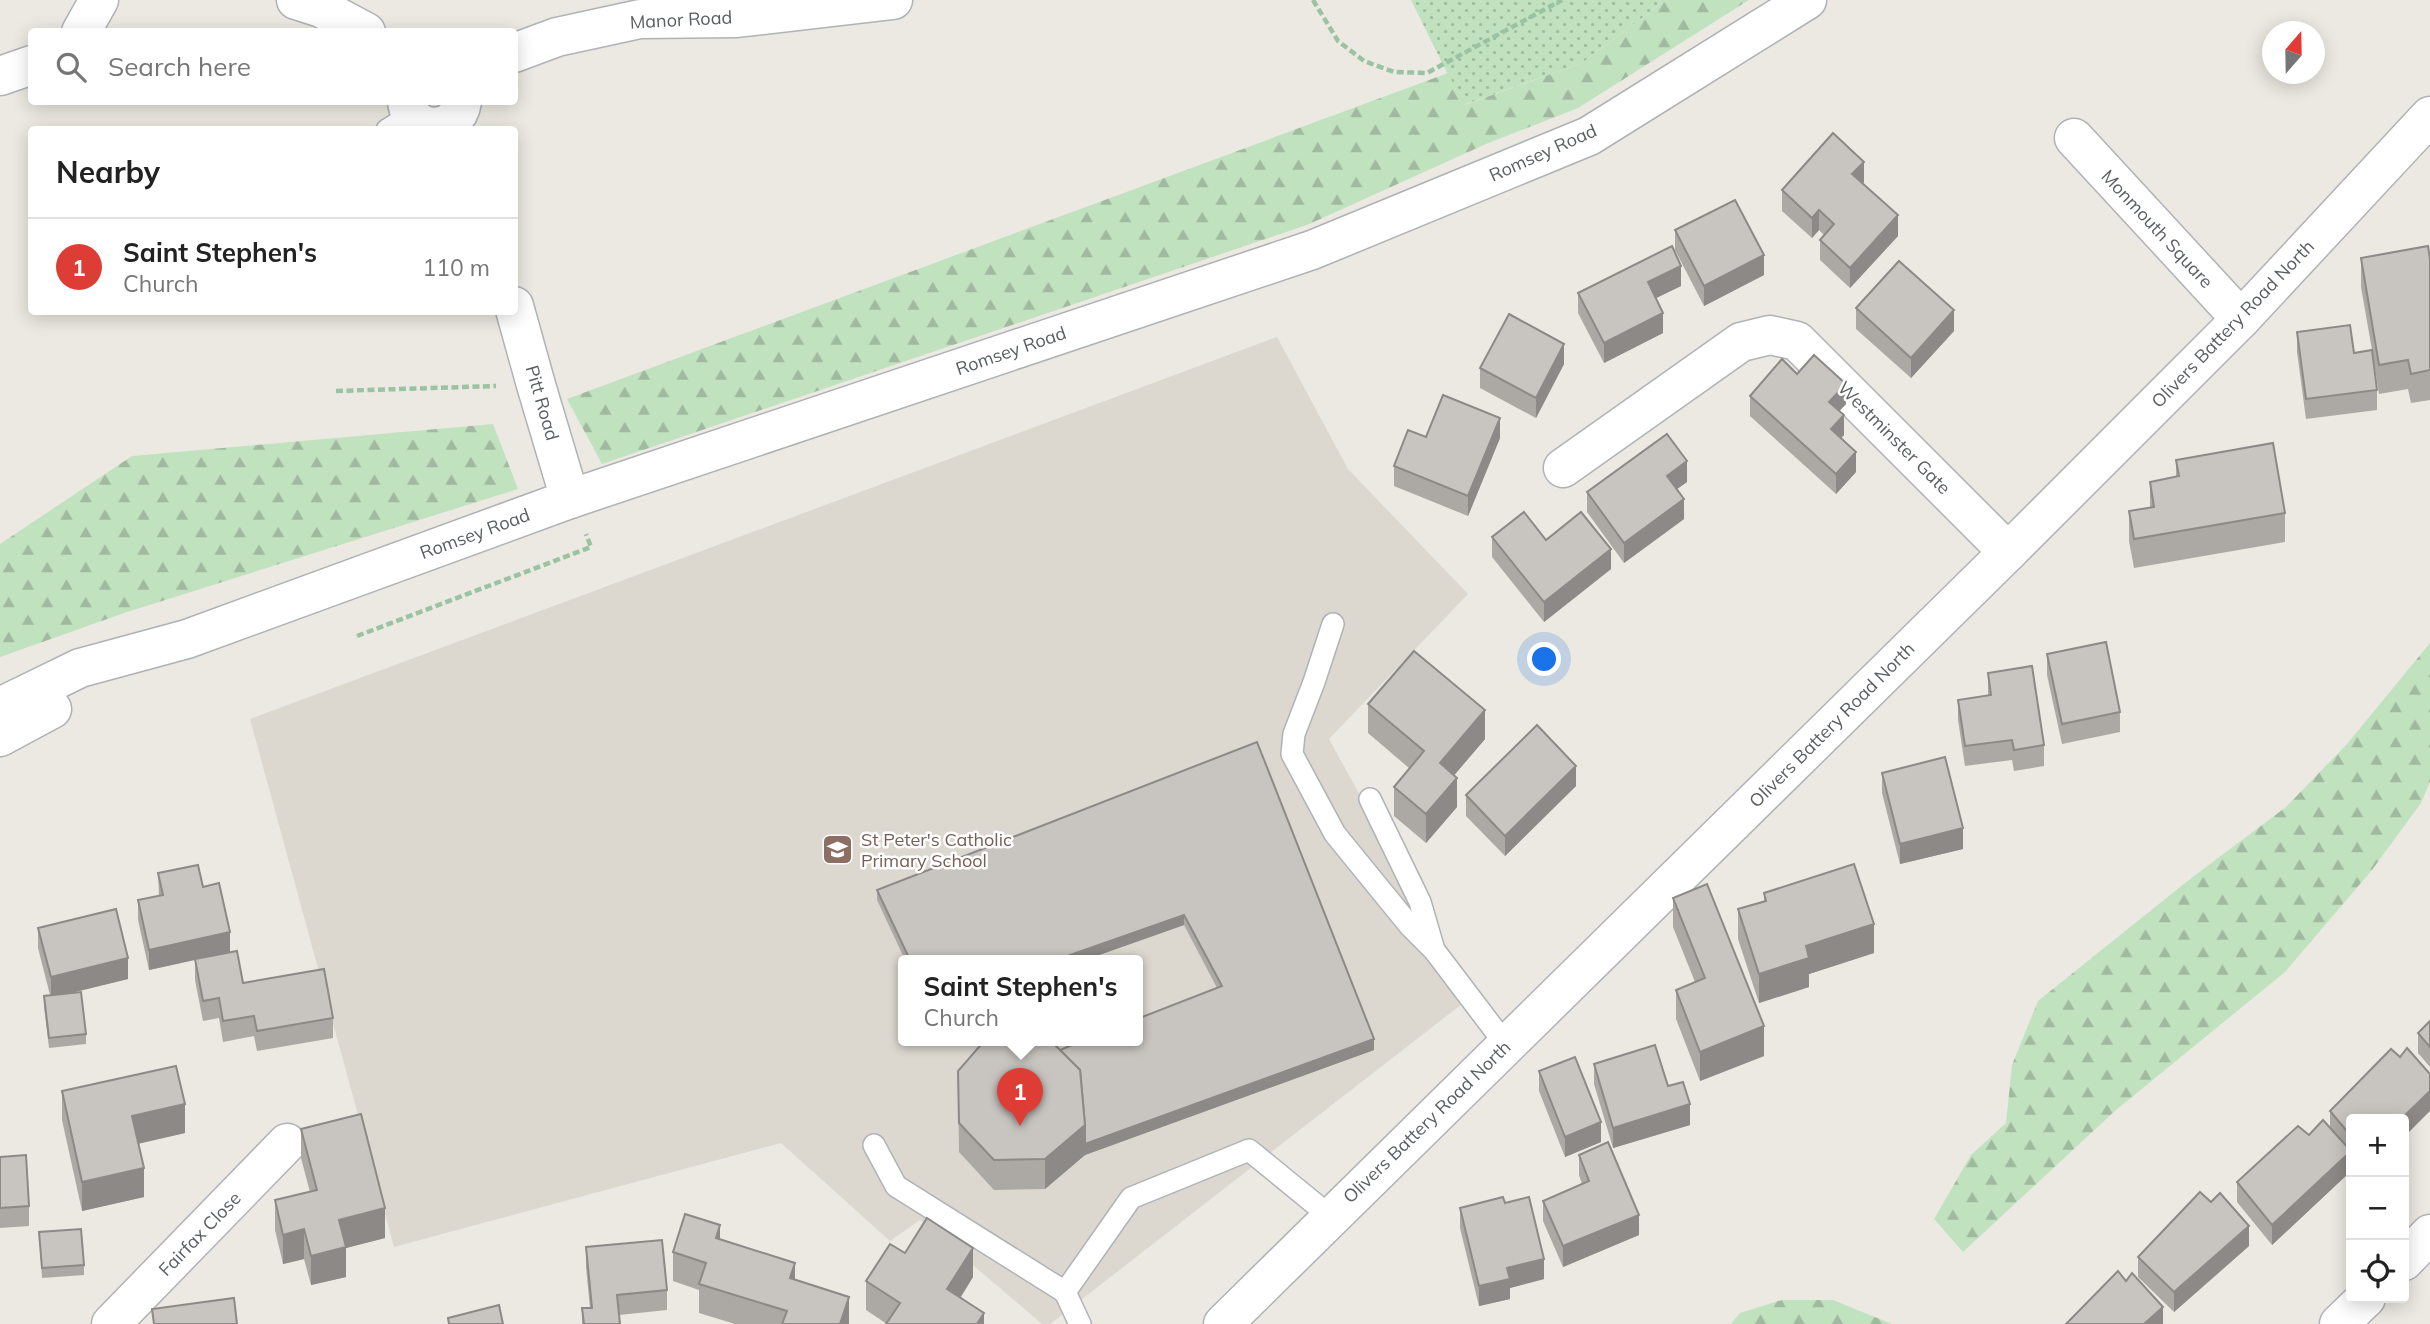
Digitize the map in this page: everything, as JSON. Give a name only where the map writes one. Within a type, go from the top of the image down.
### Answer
[{"type":"street","points":[[83,28],[99,0]]},
{"type":"street","points":[[296,0],[321,8],[358,28]]},
{"type":"street","name":"Manor Road","points":[[518,52],[638,9],[737,18],[893,0]]},
{"type":"street","name":"Romsey Road","points":[[0,707],[80,668],[187,639],[570,499],[1312,250],[1589,135],[1807,0]]},
{"type":"street","points":[[0,76],[28,67]]},
{"type":"street","points":[[402,115],[428,126]]},
{"type":"street","name":"Olivers Battery Road North","points":[[1223,1324],[2008,552],[2241,319],[2430,116]]},
{"type":"street","points":[[438,126],[456,118]]},
{"type":"street","name":"Monmouth Square","points":[[2074,138],[2241,319]]},
{"type":"street","name":"Pitt Road","points":[[517,315],[570,499]]},
{"type":"street","name":"Westminster Gate","points":[[1563,468],[1741,342],[1770,335],[1797,341],[2008,552]]},
{"type":"street","name":"Romsey Road","points":[[0,737],[187,639]]},
{"type":"street","name":"Fairfax Close","points":[[111,1324],[288,1143]]},
{"type":"street","points":[[2409,1256],[2430,1234]]},
{"type":"street","points":[[2339,1324],[2361,1303]]},
{"type":"lane","points":[[1333,624],[1294,734],[1292,754],[1335,834],[1410,926],[1434,950],[1506,1045]]},
{"type":"lane","points":[[1370,799],[1420,902],[1434,950]]},
{"type":"lane","points":[[874,1145],[896,1186],[1065,1293],[1080,1324]]},
{"type":"lane","points":[[1065,1293],[1131,1198],[1249,1150],[1331,1217]]},
{"type":"path","points":[[1313,0],[1338,41],[1364,61],[1394,72],[1427,73],[1562,0]]},
{"type":"path","points":[[337,391],[536,385]]},
{"type":"path","points":[[357,636],[592,547],[570,499]]},
{"type":"shaded area","name":"St Peter's Catholic Primary School","points":[[1277,337],[1348,469],[1468,594],[1329,739],[1471,997],[1050,1324],[1042,1324],[920,1220],[890,1241],[781,1143],[394,1247],[250,719]]},
{"type":"green space","points":[[1411,0],[1666,0],[1582,63],[1463,105]]},
{"type":"green space","points":[[1666,0],[1749,0],[1578,108],[1486,144],[1307,225],[602,464],[567,399],[1448,73],[1464,105],[1582,63]]},
{"type":"green space","points":[[493,424],[518,489],[127,612],[0,657],[0,544],[132,456]]},
{"type":"green space","points":[[2430,643],[2430,782],[2421,803],[2372,870],[2285,972],[2116,1110],[1963,1252],[1934,1219],[1971,1155],[2006,1123],[2012,1065],[2038,1001],[2190,879],[2286,807],[2347,744]]},
{"type":"green space","points":[[1782,1300],[1833,1300],[1892,1324],[1731,1324],[1740,1313]]},
{"type":"building","points":[[1833,133],[1864,162],[1852,174],[1898,215],[1850,268],[1820,240],[1834,224],[1819,210],[1812,218],[1782,190]]},
{"type":"building","points":[[1735,200],[1764,255],[1704,286],[1675,230]]},
{"type":"building","points":[[1672,246],[1681,266],[1648,282],[1663,313],[1604,343],[1578,293]]},
{"type":"building","points":[[2428,246],[2430,370],[2411,374],[2408,360],[2379,365],[2361,258]]},
{"type":"building","points":[[1899,261],[1954,310],[1911,358],[1856,308]]},
{"type":"building","points":[[1509,314],[1564,344],[1536,398],[1480,368]]},
{"type":"building","points":[[2350,325],[2354,353],[2372,350],[2377,390],[2306,399],[2297,332]]},
{"type":"building","points":[[1814,355],[1846,384],[1829,402],[1844,415],[1831,429],[1856,452],[1836,474],[1750,396],[1782,359],[1797,374]]},
{"type":"building","points":[[1443,395],[1500,418],[1468,496],[1394,466],[1408,430],[1426,437]]},
{"type":"building","points":[[1667,434],[1687,461],[1667,476],[1684,499],[1624,543],[1587,492]]},
{"type":"building","points":[[2273,443],[2285,513],[2134,539],[2129,511],[2154,507],[2150,482],[2179,476],[2176,460]]},
{"type":"building","points":[[1524,512],[1546,540],[1581,512],[1611,549],[1544,602],[1492,537]]},
{"type":"building","points":[[2106,642],[2120,712],[2062,724],[2047,654]]},
{"type":"building","points":[[1414,651],[1485,710],[1440,763],[1457,778],[1426,814],[1394,787],[1424,751],[1368,704]]},
{"type":"building","points":[[2032,666],[2044,745],[2014,750],[2012,740],[1965,746],[1958,700],[1991,695],[1988,673]]},
{"type":"building","points":[[1537,725],[1576,766],[1505,836],[1466,795]]},
{"type":"building","points":[[1257,742],[1374,1039],[1085,1144],[1080,1070],[1060,1050],[1070,1046],[1143,1046],[1143,1017],[1222,986],[1184,915],[1070,955],[908,955],[877,890]]},
{"type":"building","points":[[1945,757],[1963,828],[1900,844],[1882,773]]},
{"type":"building","points":[[1854,864],[1874,924],[1806,946],[1809,958],[1759,974],[1738,909],[1766,901],[1764,893]]},
{"type":"building","points":[[198,865],[203,887],[219,883],[230,932],[149,950],[138,900],[163,895],[158,873]]},
{"type":"building","points":[[1707,884],[1764,1026],[1700,1052],[1676,990],[1705,978],[1673,898]]},
{"type":"building","points":[[116,909],[128,958],[51,977],[38,928]]},
{"type":"building","points":[[237,951],[243,983],[324,969],[333,1018],[257,1031],[254,1016],[223,1021],[219,998],[203,1001],[195,959]]},
{"type":"building","points":[[81,992],[86,1034],[49,1038],[44,996]]},
{"type":"building","points":[[2430,1021],[2430,1047],[2418,1033]]},
{"type":"building","points":[[1655,1045],[1668,1086],[1683,1082],[1690,1104],[1613,1128],[1594,1064]]},
{"type":"building","points":[[980,1046],[1056,1046],[1080,1070],[1085,1125],[1045,1159],[994,1160],[959,1123],[958,1071]]},
{"type":"building","points":[[2407,1048],[2430,1074],[2430,1091],[2406,1114],[2346,1114],[2346,1130],[2330,1111],[2391,1049],[2400,1057]]},
{"type":"building","points":[[1575,1057],[1601,1122],[1565,1137],[1539,1071]]},
{"type":"building","points":[[176,1066],[185,1104],[132,1116],[144,1168],[82,1182],[62,1091]]},
{"type":"building","points":[[361,1114],[385,1208],[339,1220],[346,1247],[311,1256],[304,1229],[283,1235],[275,1200],[317,1190],[301,1129]]},
{"type":"building","points":[[2323,1120],[2346,1145],[2346,1156],[2272,1225],[2237,1182],[2298,1126],[2309,1135]]},
{"type":"building","points":[[1608,1142],[1639,1215],[1563,1246],[1543,1201],[1589,1181],[1579,1155]]},
{"type":"building","points":[[26,1155],[29,1206],[0,1208],[0,1157]]},
{"type":"building","points":[[2200,1192],[2211,1202],[2220,1193],[2249,1226],[2174,1292],[2138,1257]]},
{"type":"building","points":[[1503,1197],[1505,1203],[1529,1197],[1544,1259],[1507,1268],[1510,1279],[1479,1286],[1460,1208]]},
{"type":"building","points":[[685,1214],[720,1225],[716,1238],[795,1263],[790,1278],[849,1297],[840,1324],[782,1324],[787,1311],[699,1284],[706,1263],[673,1252]]},
{"type":"building","points":[[927,1218],[973,1248],[947,1289],[984,1313],[977,1324],[886,1324],[900,1303],[866,1281],[890,1244],[905,1253]]},
{"type":"building","points":[[81,1229],[84,1265],[42,1268],[39,1232]]},
{"type":"building","points":[[662,1240],[667,1290],[617,1295],[620,1324],[584,1324],[582,1308],[592,1308],[586,1247]]},
{"type":"building","points":[[2118,1271],[2126,1281],[2132,1273],[2163,1307],[2144,1324],[2066,1324]]},
{"type":"building","points":[[234,1298],[237,1324],[154,1324],[152,1309]]},
{"type":"building","points":[[499,1305],[503,1324],[449,1324],[448,1318]]},
{"type":"place","name":"St Peter's Catholic Primary School","points":[[838,850]]},
{"type":"place","name":"Saint Stephen's","points":[[1020,1126]]}]
